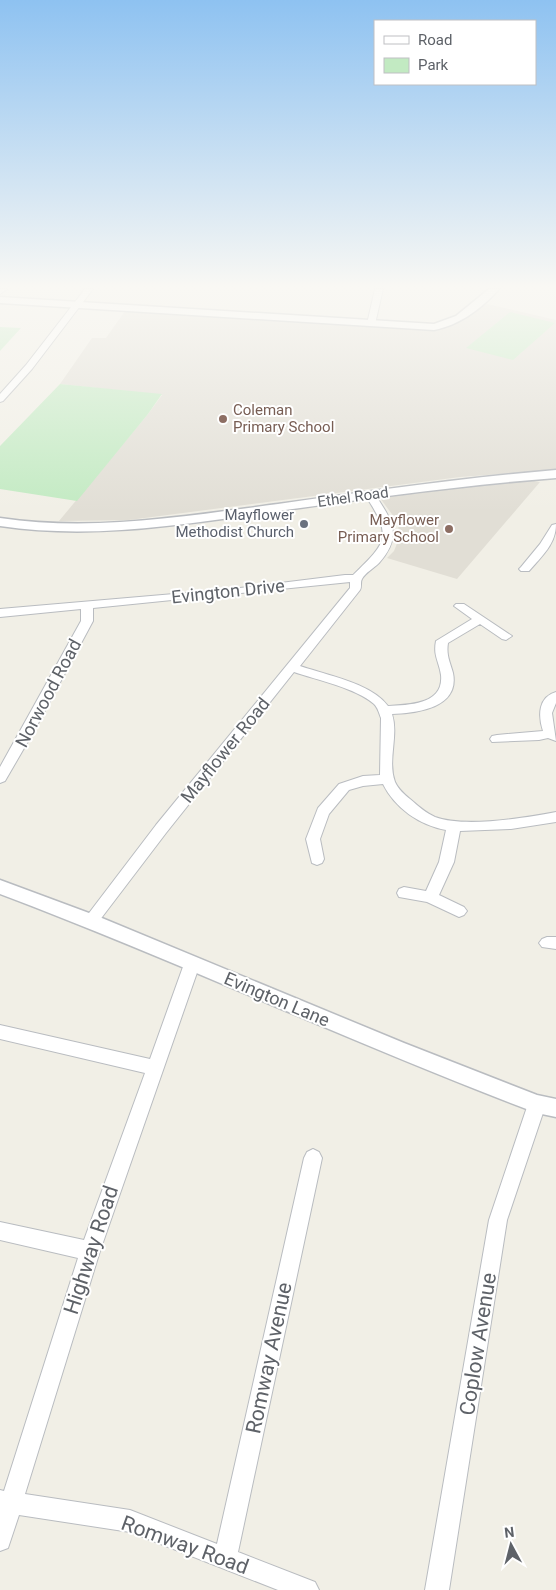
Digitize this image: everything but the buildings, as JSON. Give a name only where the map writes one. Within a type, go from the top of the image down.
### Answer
[{"type":"street","points":[[0,399],[31,363]]},
{"type":"street","name":"Ethel Road","points":[[1,524],[109,528],[158,524],[461,482],[556,474]]},
{"type":"street","points":[[356,579],[388,544],[388,526],[370,495]]},
{"type":"street","points":[[525,569],[554,533]]},
{"type":"street","name":"Evington Drive","points":[[0,613],[232,592],[344,578],[356,579]]},
{"type":"street","name":"Mayflower Road","points":[[91,921],[162,829],[356,588],[356,579]]},
{"type":"street","name":"Norwood Road","points":[[0,778],[28,731],[87,621],[88,604]]},
{"type":"street","points":[[460,606],[506,636]]},
{"type":"street","points":[[386,710],[418,708],[440,699],[448,686],[439,653],[442,641],[479,620]]},
{"type":"street","points":[[291,667],[366,694],[379,701],[386,710],[388,779],[394,792],[408,806],[431,821],[453,825],[479,826],[556,817]]},
{"type":"street","points":[[497,739],[553,735],[546,723],[545,708],[549,700],[556,696]]},
{"type":"street","points":[[317,859],[313,839],[323,812],[344,787],[363,781],[388,779]]},
{"type":"street","points":[[430,897],[439,884],[452,843],[453,825]]},
{"type":"street","name":"Evington Lane","points":[[0,887],[91,921],[396,1049],[547,1106]]},
{"type":"street","points":[[404,893],[430,897],[459,911]]},
{"type":"street","name":"Highway Road","points":[[0,1540],[5,1502],[90,1250],[192,964]]},
{"type":"street","points":[[0,1032],[154,1068]]},
{"type":"street","name":"Coplow Avenue","points":[[437,1590],[498,1220],[547,1106]]},
{"type":"street","name":"Romway Avenue","points":[[225,1559],[313,1158]]},
{"type":"street","points":[[0,1231],[90,1250]]},
{"type":"street","name":"Romway Road","points":[[5,1502],[130,1521],[307,1590]]},
{"type":"shaded area","points":[[74,363],[556,363],[556,470],[460,477],[129,520],[59,521],[162,395],[60,384]]},
{"type":"shaded area","name":"Mayflower Primary School","points":[[528,480],[540,482],[457,579],[387,558],[394,551],[400,536],[397,521],[380,498],[462,485]]},
{"type":"green space","points":[[60,384],[162,394],[77,501],[0,489],[0,446]]},
{"type":"place","name":"Coleman Primary School","points":[[223,419]]},
{"type":"place","name":"Mayflower Methodist Church","points":[[304,524]]},
{"type":"place","name":"Mayflower Primary School","points":[[449,529]]}]
